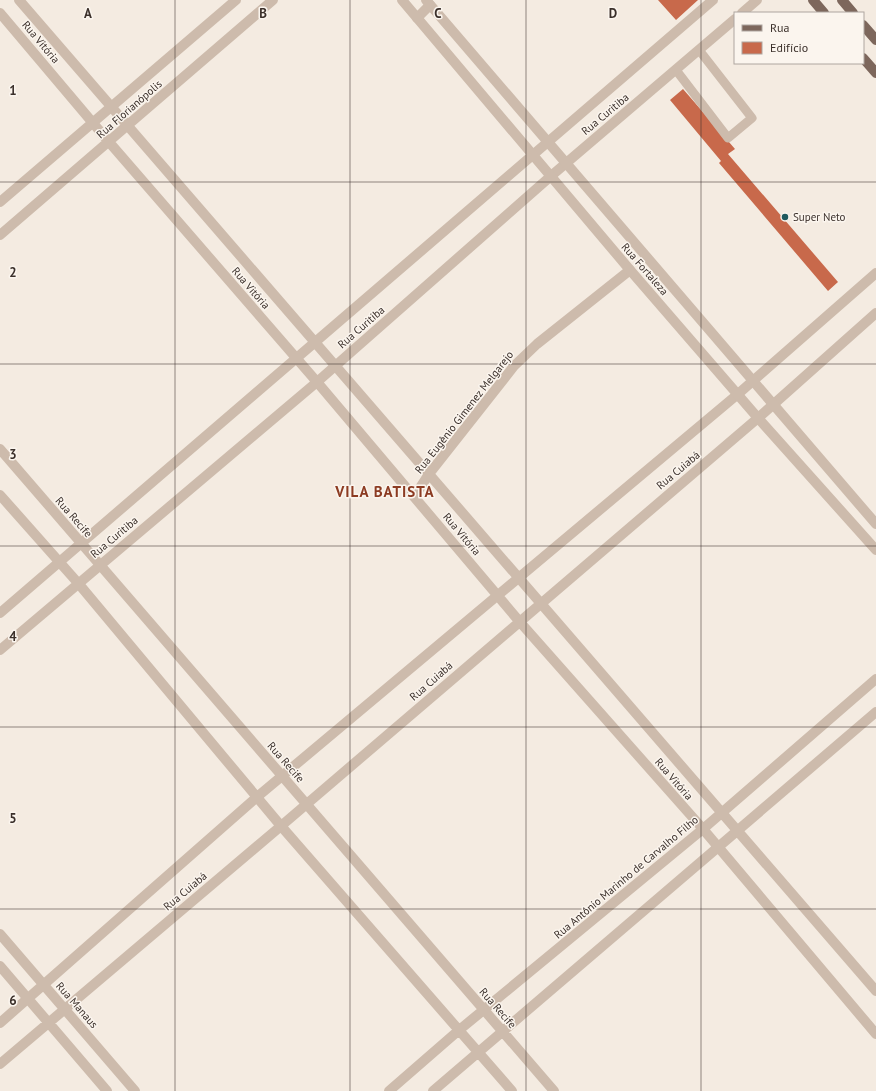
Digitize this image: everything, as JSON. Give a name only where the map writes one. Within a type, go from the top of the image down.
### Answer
[{"type":"main road","points":[[813,0],[823,12]]},
{"type":"main road","points":[[842,0],[852,12]]},
{"type":"main road","points":[[864,25],[876,40]]},
{"type":"main road","points":[[864,59],[876,74]]},
{"type":"street","name":"Rua Vitória","points":[[19,0],[876,991]]},
{"type":"street","name":"Rua Florianópolis","points":[[0,202],[236,0]]},
{"type":"street","name":"Rua Florianópolis","points":[[0,235],[273,0]]},
{"type":"street","name":"Rua Fortaleza","points":[[402,0],[534,154],[630,270],[758,418],[876,550]]},
{"type":"street","name":"Rua Curitiba","points":[[0,613],[713,0]]},
{"type":"street","points":[[743,12],[757,0]]},
{"type":"street","name":"Rua Fortaleza","points":[[428,2],[876,524]]},
{"type":"street","points":[[417,18],[428,2]]},
{"type":"street","name":"Rua Vitória","points":[[0,13],[109,142],[317,382],[519,621],[703,829],[876,1034]]},
{"type":"street","name":"Rua Curitiba","points":[[0,650],[317,382],[551,176],[734,20]]},
{"type":"street","name":"Rua Eugênio Gimenez Melgarejo","points":[[414,497],[429,474],[514,366],[537,344],[630,270]]},
{"type":"street","name":"Rua Cuiabá","points":[[0,1023],[257,797],[738,394],[876,274]]},
{"type":"street","name":"Rua Cuiabá","points":[[0,1064],[64,1008],[307,804],[540,603],[758,418],[876,313]]},
{"type":"street","name":"Rua Recife","points":[[0,449],[554,1091]]},
{"type":"street","points":[[0,495],[78,583],[281,826],[512,1091]]},
{"type":"street","name":"Rua Antônio Marinho de Carvalho Filho","points":[[389,1091],[458,1030],[722,813],[876,679]]},
{"type":"street","points":[[433,1091],[717,846],[876,712]]},
{"type":"street","name":"Rua Manaus","points":[[0,934],[136,1091]]},
{"type":"street","points":[[0,966],[47,1023],[107,1091]]},
{"type":"lane","points":[[676,70],[728,138],[752,118],[699,50]]},
{"type":"building","points":[[658,0],[698,0],[676,20]]},
{"type":"building","points":[[683,89],[735,149],[728,154],[838,282],[828,291],[719,163],[721,161],[670,100]]},
{"type":"place","name":"Super Neto","points":[[785,217]]},
{"type":"district","name":"VILA BATISTA","points":[[385,491]]}]
